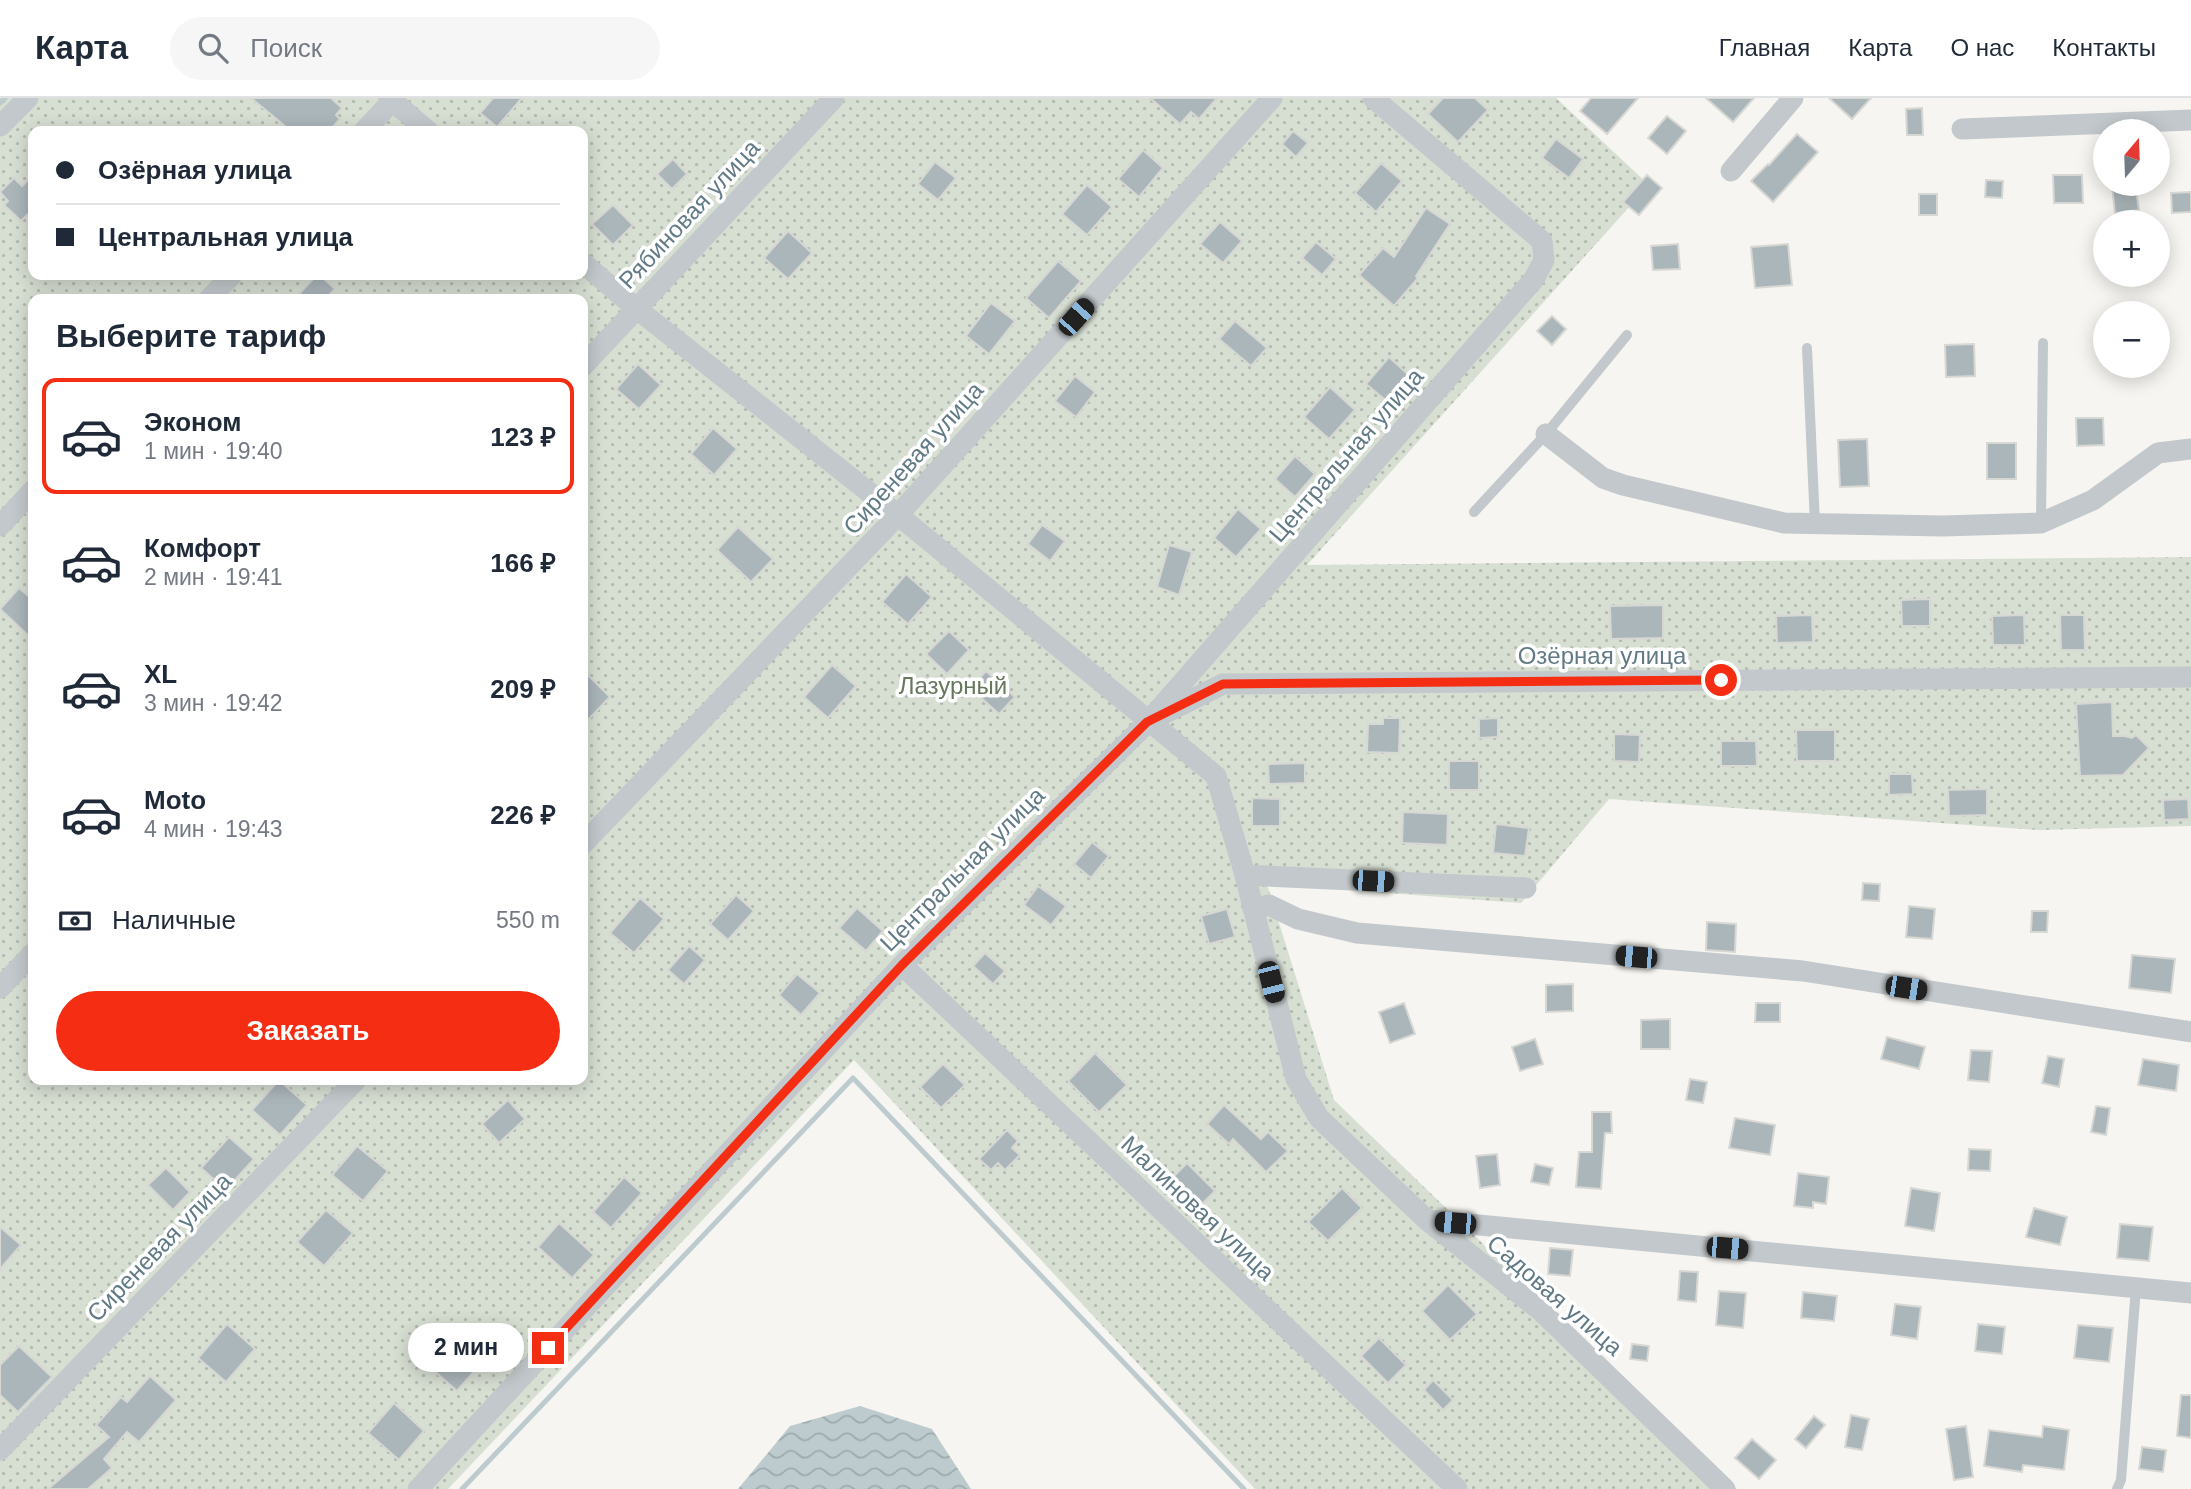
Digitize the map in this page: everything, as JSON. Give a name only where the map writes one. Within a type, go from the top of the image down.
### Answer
[{"type":"street","points":[[0,126],[28,98]]},
{"type":"street","name":"Рябиновая улица","points":[[588,361],[834,98]]},
{"type":"street","name":"Сиреневая улица","points":[[588,839],[898,515],[1272,98]]},
{"type":"street","name":"Центральная улица","points":[[418,1489],[902,965],[1147,722],[1534,279],[1545,260],[1542,241],[1373,98]]},
{"type":"street","points":[[1731,171],[1793,98]]},
{"type":"street","points":[[368,126],[392,99],[422,126]]},
{"type":"street","points":[[1962,129],[2191,120]]},
{"type":"street","name":"Садовая улица","points":[[588,267],[898,515],[1216,776],[1245,875],[1296,1079],[1319,1118],[1427,1220],[1541,1311],[1725,1489]]},
{"type":"street","points":[[214,294],[227,280]]},
{"type":"street","points":[[1546,434],[1603,478],[1623,485],[1784,523],[1815,524],[1943,526],[2040,523],[2093,500],[2158,453],[2191,449]]},
{"type":"street","points":[[0,526],[28,495]]},
{"type":"street","name":"Озёрная улица","points":[[1147,722],[1223,684],[2191,677]]},
{"type":"street","points":[[1245,875],[1526,888]]},
{"type":"street","points":[[1253,909],[1269,905],[1298,919],[1357,933],[1803,971],[2191,1032]]},
{"type":"street","points":[[0,988],[28,958]]},
{"type":"street","name":"Малиновая улица","points":[[902,965],[1457,1489]]},
{"type":"street","name":"Сиреневая улица","points":[[0,1450],[351,1085]]},
{"type":"street","points":[[1427,1220],[2191,1293]]},
{"type":"lane","points":[[1474,512],[1546,434],[1627,335]]},
{"type":"lane","points":[[2040,523],[2043,343]]},
{"type":"lane","points":[[1807,348],[1815,524]]},
{"type":"lane","points":[[2117,1489],[2121,1480],[2137,1287]]},
{"type":"green space","name":"Лазурный","points":[[0,98],[1556,98],[1649,185],[1307,565],[2191,557],[2191,826],[2039,830],[1609,799],[1521,903],[1267,884],[1334,1100],[1737,1489],[1255,1489],[854,1060],[448,1489],[0,1489]]},
{"type":"water","points":[[860,1406],[932,1429],[971,1489],[738,1489],[790,1426]]},
{"type":"building","points":[[251,98],[331,98],[342,108],[336,115],[340,119],[334,126],[285,126]]},
{"type":"building","points":[[493,98],[522,98],[498,126],[480,113]]},
{"type":"building","points":[[1150,98],[1217,98],[1199,119],[1191,112],[1180,124]]},
{"type":"building","points":[[1443,98],[1475,98],[1488,110],[1458,142],[1428,114]]},
{"type":"building","points":[[1591,98],[1638,98],[1607,134],[1580,111]]},
{"type":"building","points":[[1706,98],[1754,98],[1733,122]]},
{"type":"building","points":[[1829,98],[1871,98],[1852,119]]},
{"type":"building","points":[[1922,108],[1923,135],[1907,135],[1906,109]]},
{"type":"building","points":[[1667,116],[1686,131],[1667,154],[1648,138]]},
{"type":"building","points":[[1293,131],[1308,143],[1296,157],[1282,144]]},
{"type":"building","points":[[1797,134],[1818,152],[1773,202],[1751,181]]},
{"type":"building","points":[[1556,139],[1583,159],[1569,178],[1542,158]]},
{"type":"building","points":[[1143,150],[1163,168],[1139,197],[1118,179]]},
{"type":"building","points":[[673,159],[687,174],[672,189],[657,174]]},
{"type":"building","points":[[935,162],[956,178],[938,200],[918,184]]},
{"type":"building","points":[[1381,163],[1402,181],[1376,212],[1355,193]]},
{"type":"building","points":[[1647,175],[1662,188],[1639,215],[1623,202]]},
{"type":"building","points":[[2053,175],[2082,175],[2083,203],[2054,203]]},
{"type":"building","points":[[14,178],[22,186],[28,180],[28,214],[21,221],[4,205],[8,201],[0,192]]},
{"type":"building","points":[[1986,180],[2003,181],[2002,198],[1985,197]]},
{"type":"building","points":[[1087,185],[1112,207],[1087,235],[1062,214]]},
{"type":"building","points":[[2191,192],[2191,212],[2172,213],[2171,193]]},
{"type":"building","points":[[1919,194],[1937,194],[1937,215],[1919,215]]},
{"type":"building","points":[[2113,196],[2137,196],[2139,210],[2115,210]]},
{"type":"building","points":[[613,205],[633,225],[613,245],[592,224]]},
{"type":"building","points":[[1426,208],[1450,224],[1416,276],[1418,278],[1394,306],[1359,275],[1383,248],[1394,257]]},
{"type":"building","points":[[1220,222],[1242,241],[1223,263],[1200,244]]},
{"type":"building","points":[[788,231],[812,253],[788,279],[764,258]]},
{"type":"building","points":[[1316,242],[1336,259],[1322,275],[1302,258]]},
{"type":"building","points":[[1678,244],[1680,269],[1653,270],[1651,246]]},
{"type":"building","points":[[1788,244],[1792,285],[1755,288],[1751,247]]},
{"type":"building","points":[[1058,261],[1081,281],[1049,318],[1026,298]]},
{"type":"building","points":[[312,280],[325,280],[335,289],[330,294],[299,294]]},
{"type":"building","points":[[991,303],[1015,321],[989,354],[966,336]]},
{"type":"building","points":[[1552,316],[1566,329],[1552,345],[1537,331]]},
{"type":"building","points":[[1235,321],[1267,348],[1251,366],[1219,339]]},
{"type":"building","points":[[1974,344],[1975,376],[1946,377],[1945,345]]},
{"type":"building","points":[[1389,357],[1411,377],[1389,403],[1366,384]]},
{"type":"building","points":[[638,364],[661,385],[639,409],[616,389]]},
{"type":"building","points":[[1075,376],[1095,392],[1076,417],[1055,401]]},
{"type":"building","points":[[1330,387],[1355,410],[1329,439],[1304,417]]},
{"type":"building","points":[[2076,418],[2103,418],[2104,445],[2077,446]]},
{"type":"building","points":[[713,428],[737,449],[714,475],[691,454]]},
{"type":"building","points":[[1867,439],[1869,486],[1840,487],[1838,440]]},
{"type":"building","points":[[1987,443],[2016,443],[2016,479],[1987,479]]},
{"type":"building","points":[[1295,456],[1315,474],[1295,497],[1275,479]]},
{"type":"building","points":[[1238,509],[1261,529],[1236,557],[1214,538]]},
{"type":"building","points":[[1042,525],[1065,541],[1050,561],[1028,544]]},
{"type":"building","points":[[738,527],[773,559],[751,582],[717,550]]},
{"type":"building","points":[[1169,545],[1192,552],[1179,595],[1157,587]]},
{"type":"building","points":[[906,574],[932,597],[908,624],[882,602]]},
{"type":"building","points":[[19,588],[28,596],[28,635],[0,609]]},
{"type":"building","points":[[1930,599],[1930,626],[1902,626],[1901,600]]},
{"type":"building","points":[[1663,605],[1663,638],[1611,639],[1610,606]]},
{"type":"building","points":[[1812,615],[1813,642],[1777,643],[1776,616]]},
{"type":"building","points":[[2024,615],[2025,645],[1993,645],[1992,616]]},
{"type":"building","points":[[2060,615],[2084,615],[2085,650],[2061,650]]},
{"type":"building","points":[[949,631],[969,650],[947,674],[926,654]]},
{"type":"building","points":[[832,665],[856,686],[828,718],[804,697]]},
{"type":"building","points":[[986,671],[1015,697],[999,714],[970,688]]},
{"type":"building","points":[[588,675],[610,697],[588,720]]},
{"type":"building","points":[[2112,702],[2113,736],[2132,738],[2136,735],[2149,748],[2123,775],[2080,776],[2076,704]]},
{"type":"building","points":[[1383,718],[1400,718],[1399,753],[1367,752],[1368,724],[1383,724]]},
{"type":"building","points":[[1498,718],[1498,737],[1479,738],[1479,719]]},
{"type":"building","points":[[1796,730],[1835,730],[1835,761],[1797,761]]},
{"type":"building","points":[[1614,734],[1640,735],[1639,762],[1614,761]]},
{"type":"building","points":[[1721,741],[1756,741],[1757,766],[1721,766]]},
{"type":"building","points":[[1449,761],[1479,761],[1479,790],[1449,790]]},
{"type":"building","points":[[1305,763],[1305,783],[1269,784],[1268,764]]},
{"type":"building","points":[[1889,774],[1912,774],[1913,794],[1889,795]]},
{"type":"building","points":[[1987,789],[1987,815],[1949,816],[1948,790]]},
{"type":"building","points":[[1252,798],[1280,799],[1280,826],[1252,826]]},
{"type":"building","points":[[2188,799],[2189,819],[2164,820],[2163,800]]},
{"type":"building","points":[[1403,812],[1448,814],[1447,845],[1402,843]]},
{"type":"building","points":[[1496,824],[1529,828],[1525,856],[1493,853]]},
{"type":"building","points":[[1092,842],[1109,856],[1091,878],[1074,864]]},
{"type":"building","points":[[1863,883],[1880,884],[1879,901],[1862,900]]},
{"type":"building","points":[[1038,886],[1066,906],[1051,925],[1024,905]]},
{"type":"building","points":[[736,895],[754,911],[728,940],[710,924]]},
{"type":"building","points":[[640,898],[664,919],[634,953],[610,933]]},
{"type":"building","points":[[1909,906],[1935,909],[1932,939],[1906,937]]},
{"type":"building","points":[[857,908],[883,931],[866,951],[839,928]]},
{"type":"building","points":[[1227,909],[1235,937],[1209,944],[1201,916]]},
{"type":"building","points":[[2032,911],[2048,911],[2047,932],[2031,932]]},
{"type":"building","points":[[1707,922],[1736,924],[1735,952],[1706,950]]},
{"type":"building","points":[[689,946],[705,960],[684,984],[668,970]]},
{"type":"building","points":[[985,953],[1005,971],[993,984],[973,966]]},
{"type":"building","points":[[2132,955],[2175,959],[2171,993],[2129,988]]},
{"type":"building","points":[[797,974],[820,993],[801,1015],[779,995]]},
{"type":"building","points":[[1573,984],[1573,1011],[1546,1012],[1546,985]]},
{"type":"building","points":[[1404,1003],[1415,1034],[1390,1043],[1379,1012]]},
{"type":"building","points":[[1756,1003],[1780,1003],[1780,1022],[1755,1022]]},
{"type":"building","points":[[1670,1019],[1670,1049],[1641,1049],[1641,1020]]},
{"type":"building","points":[[1887,1037],[1925,1047],[1919,1069],[1881,1059]]},
{"type":"building","points":[[1535,1039],[1543,1064],[1520,1071],[1512,1047]]},
{"type":"building","points":[[1971,1050],[1992,1051],[1989,1082],[1968,1080]]},
{"type":"building","points":[[1095,1053],[1127,1085],[1099,1112],[1068,1081]]},
{"type":"building","points":[[2048,1056],[2064,1059],[2059,1087],[2042,1083]]},
{"type":"building","points":[[2143,1059],[2179,1065],[2176,1091],[2138,1085]]},
{"type":"building","points":[[943,1064],[965,1085],[941,1108],[920,1087]]},
{"type":"building","points":[[1690,1079],[1707,1082],[1703,1103],[1686,1100]]},
{"type":"building","points":[[274,1085],[285,1085],[307,1105],[280,1135],[252,1110]]},
{"type":"building","points":[[508,1100],[525,1119],[499,1143],[482,1124]]},
{"type":"building","points":[[1224,1105],[1261,1139],[1268,1132],[1288,1151],[1266,1172],[1233,1139],[1229,1144],[1207,1124]]},
{"type":"building","points":[[2096,1106],[2110,1108],[2106,1135],[2091,1132]]},
{"type":"building","points":[[1592,1112],[1611,1112],[1612,1133],[1605,1133],[1601,1189],[1576,1187],[1579,1152],[1592,1152]]},
{"type":"building","points":[[1735,1118],[1775,1125],[1770,1155],[1729,1148]]},
{"type":"building","points":[[1007,1130],[1018,1141],[1012,1148],[1020,1155],[1005,1170],[998,1163],[991,1170],[979,1159]]},
{"type":"building","points":[[229,1137],[254,1159],[226,1190],[201,1168]]},
{"type":"building","points":[[357,1146],[388,1171],[363,1201],[332,1175]]},
{"type":"building","points":[[1969,1149],[1991,1150],[1990,1171],[1968,1170]]},
{"type":"building","points":[[1497,1154],[1500,1185],[1480,1188],[1476,1156]]},
{"type":"building","points":[[1187,1163],[1215,1191],[1196,1210],[1168,1182]]},
{"type":"building","points":[[1535,1164],[1553,1168],[1549,1185],[1531,1182]]},
{"type":"building","points":[[166,1168],[190,1192],[173,1210],[148,1185]]},
{"type":"building","points":[[1798,1173],[1829,1177],[1826,1204],[1813,1202],[1813,1208],[1794,1206]]},
{"type":"building","points":[[624,1177],[642,1193],[611,1228],[593,1212]]},
{"type":"building","points":[[1342,1188],[1362,1208],[1328,1241],[1308,1222]]},
{"type":"building","points":[[1911,1188],[1940,1193],[1934,1231],[1905,1226]]},
{"type":"building","points":[[2034,1208],[2067,1217],[2060,1245],[2026,1237]]},
{"type":"building","points":[[326,1210],[353,1233],[324,1266],[297,1242]]},
{"type":"building","points":[[559,1223],[594,1255],[572,1278],[538,1247]]},
{"type":"building","points":[[2120,1224],[2153,1227],[2149,1261],[2117,1258]]},
{"type":"building","points":[[0,1227],[21,1245],[0,1269]]},
{"type":"building","points":[[1550,1248],[1573,1250],[1570,1276],[1548,1274]]},
{"type":"building","points":[[1680,1271],[1698,1272],[1696,1302],[1678,1300]]},
{"type":"building","points":[[1448,1285],[1477,1314],[1450,1340],[1422,1311]]},
{"type":"building","points":[[1719,1291],[1746,1293],[1743,1328],[1716,1325]]},
{"type":"building","points":[[1803,1292],[1837,1296],[1834,1321],[1801,1318]]},
{"type":"building","points":[[1895,1304],[1921,1307],[1917,1339],[1891,1335]]},
{"type":"building","points":[[227,1324],[255,1349],[226,1382],[198,1358]]},
{"type":"building","points":[[1978,1324],[2005,1327],[2002,1354],[1975,1351]]},
{"type":"building","points":[[2078,1325],[2113,1328],[2109,1362],[2074,1358]]},
{"type":"building","points":[[446,1338],[478,1367],[457,1391],[424,1362]]},
{"type":"building","points":[[1379,1338],[1406,1365],[1388,1383],[1361,1356]]},
{"type":"building","points":[[1632,1344],[1649,1346],[1647,1361],[1630,1359]]},
{"type":"building","points":[[19,1346],[52,1377],[18,1412],[0,1395],[0,1365]]},
{"type":"building","points":[[150,1376],[176,1400],[139,1442],[127,1432],[104,1459],[112,1468],[88,1489],[48,1489],[109,1437],[96,1425],[121,1397],[127,1402]]},
{"type":"building","points":[[1433,1380],[1453,1400],[1443,1410],[1424,1390]]},
{"type":"building","points":[[2181,1395],[2191,1395],[2191,1438],[2177,1436]]},
{"type":"building","points":[[394,1403],[424,1431],[399,1460],[368,1433]]},
{"type":"building","points":[[1851,1415],[1869,1419],[1862,1450],[1845,1447]]},
{"type":"building","points":[[1814,1416],[1825,1425],[1806,1448],[1795,1439]]},
{"type":"building","points":[[1966,1426],[1973,1477],[1954,1480],[1946,1429]]},
{"type":"building","points":[[2043,1426],[2069,1430],[2064,1470],[2023,1465],[2022,1472],[1984,1466],[1989,1430],[2042,1437]]},
{"type":"building","points":[[1752,1439],[1776,1460],[1759,1479],[1735,1458]]},
{"type":"building","points":[[2142,1447],[2166,1450],[2163,1472],[2139,1469]]},
{"type":"waterway","points":[[0,103],[5,98]]},
{"type":"waterway","points":[[462,1489],[853,1078],[1244,1489]]},
{"type":"route","points":[[548,1348],[902,965],[1147,722],[1223,684],[1721,680]]}]
